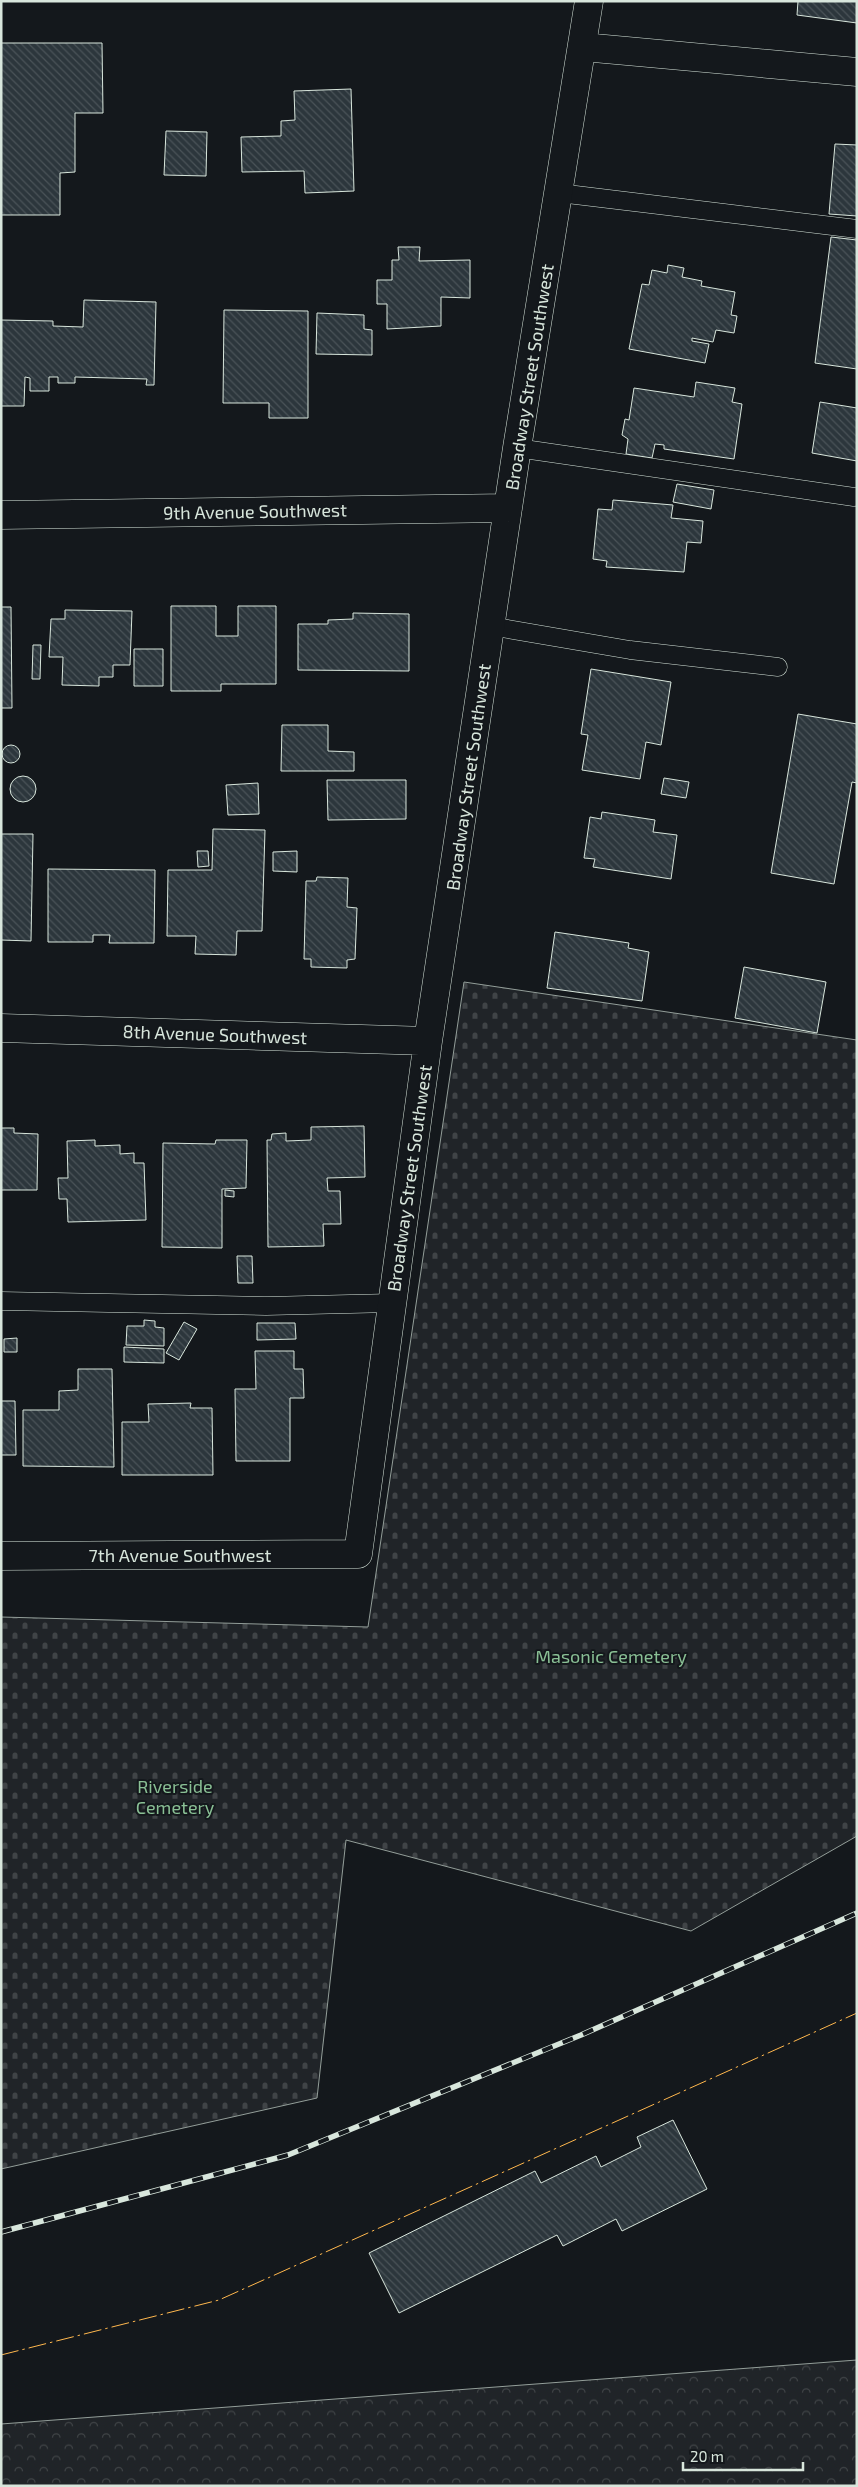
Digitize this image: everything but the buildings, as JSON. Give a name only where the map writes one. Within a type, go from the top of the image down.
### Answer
[{"type":"street","name":"Broadway Street Southwest","points":[[358,1554],[428,1041],[517,448],[589,1]]},
{"type":"street","points":[[583,47],[857,72]]},
{"type":"street","name":"9th Avenue Southwest","points":[[1,514],[508,508]]},
{"type":"street","name":"8th Avenue Southwest","points":[[1,1028],[428,1041]]},
{"type":"street","name":"7th Avenue Southwest","points":[[1,1556],[358,1554]]},
{"type":"lane","points":[[559,193],[857,229]]},
{"type":"lane","points":[[517,448],[854,496]]},
{"type":"lane","points":[[490,626],[630,650],[778,667]]},
{"type":"lane","points":[[1,1301],[266,1306],[392,1304]]},
{"type":"green space","name":"Masonic Cemetery","points":[[464,982],[857,1040],[857,1836],[691,1931],[346,1840],[317,2098],[1,2169],[1,1617],[368,1627]]},
{"type":"green space","points":[[857,2360],[857,2486],[1,2486],[1,2424]]},
{"type":"railway","points":[[1,2232],[288,2155],[581,2035],[857,1913]]},
{"type":"power","points":[[1,2355],[219,2300],[857,2013]]},
{"type":"park label","name":"Riverside Cemetery","points":[[175,1796]]}]
